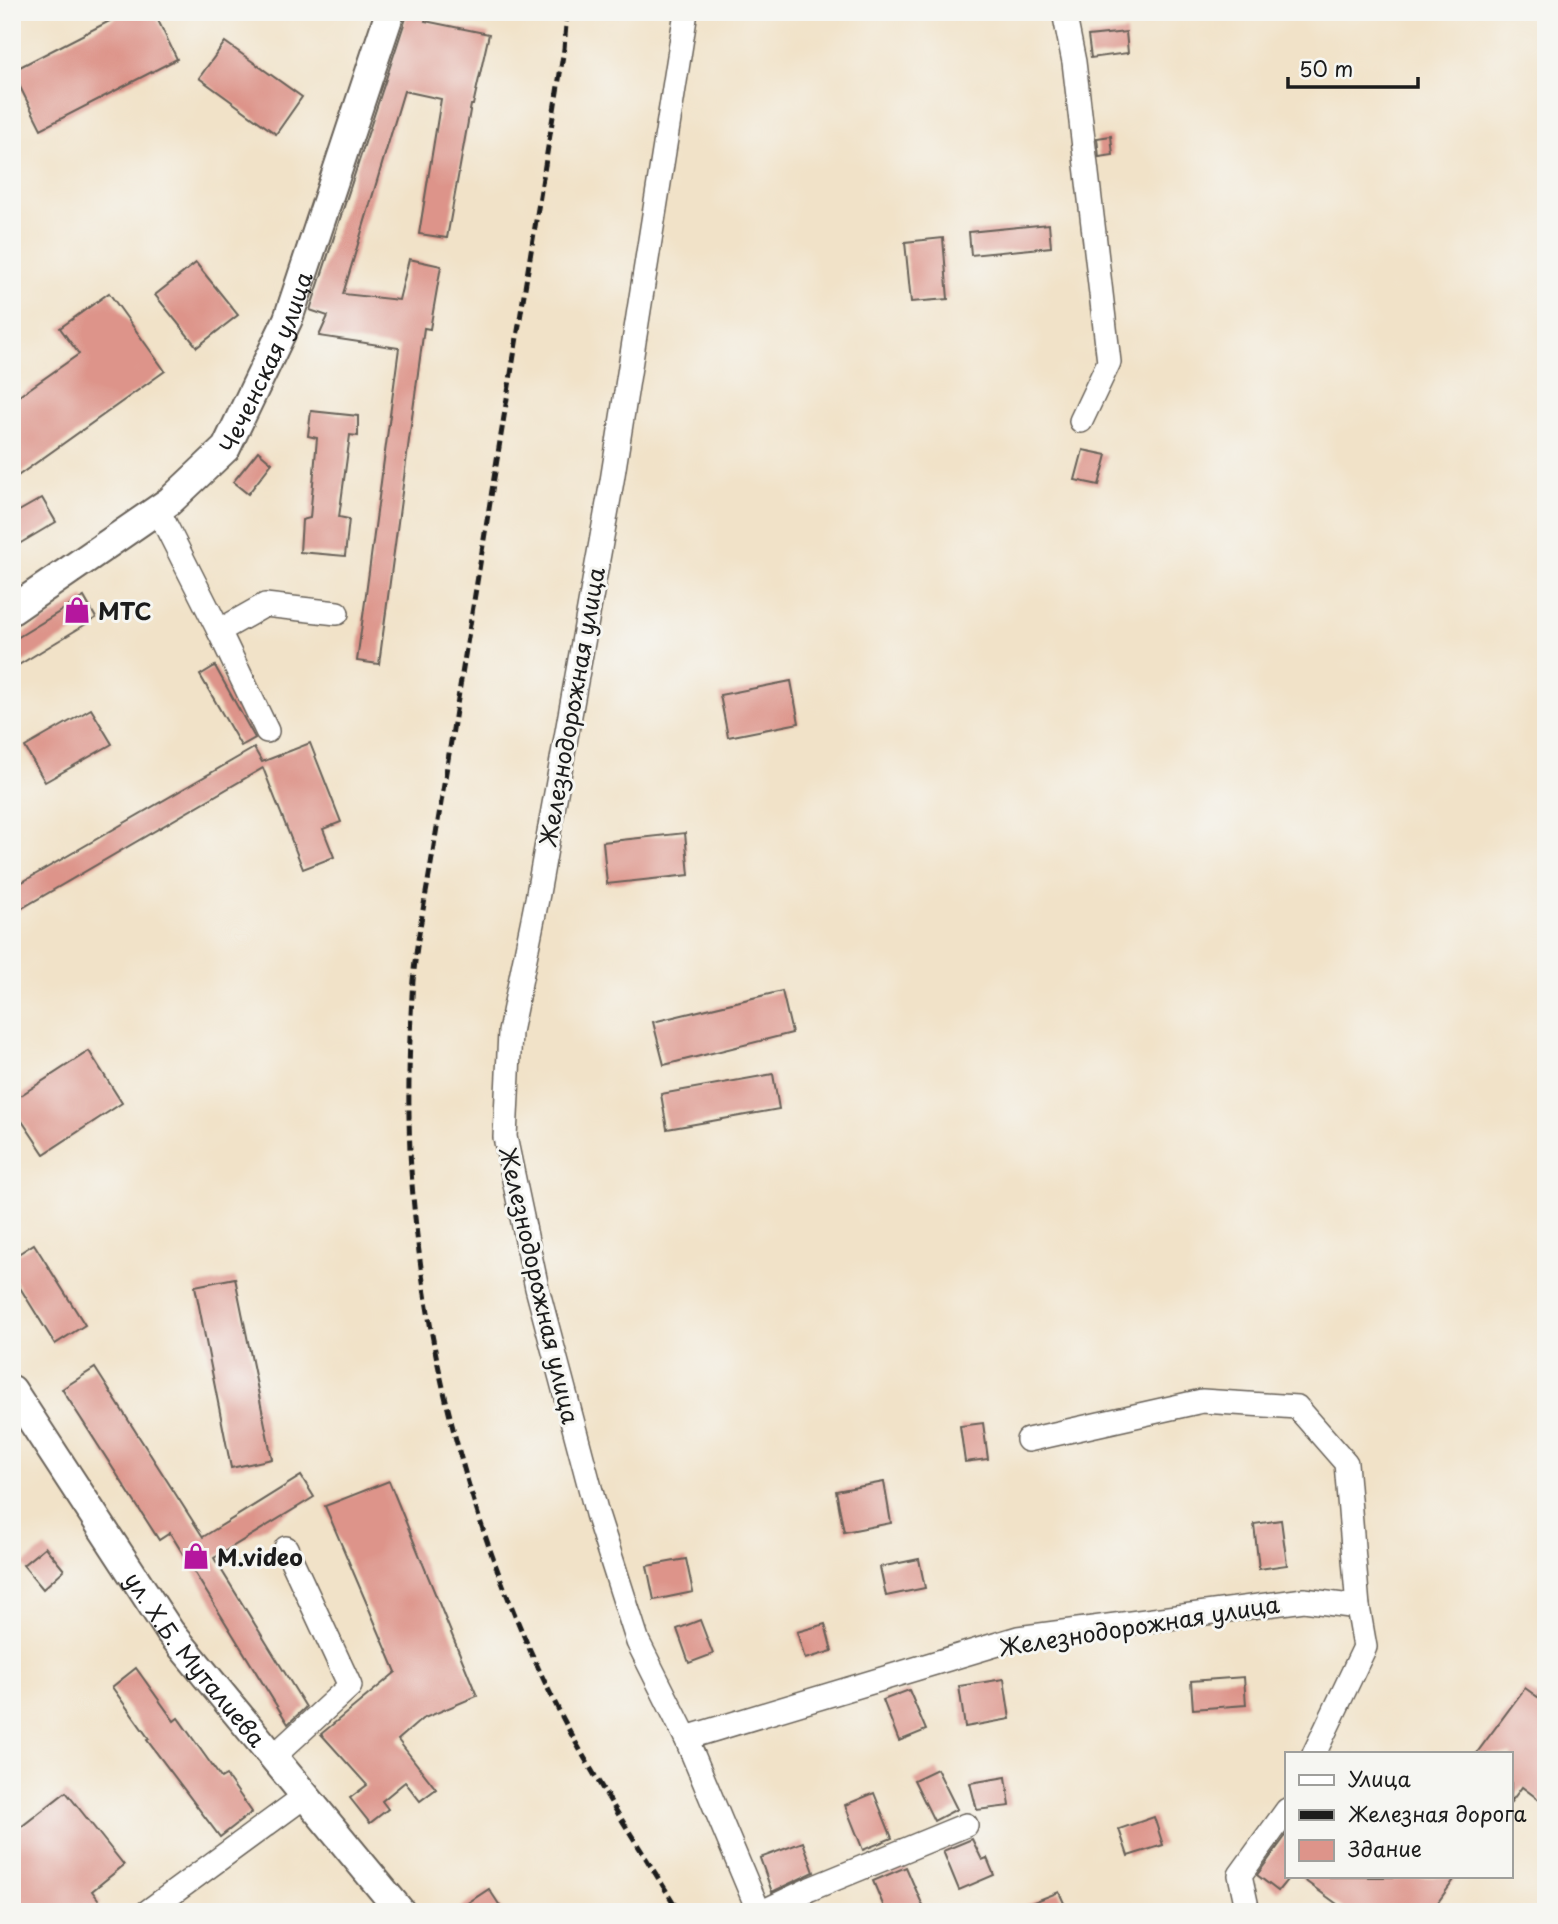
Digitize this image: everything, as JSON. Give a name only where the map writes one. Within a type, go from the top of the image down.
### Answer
[{"type":"main road","name":"Чеченская улица","points":[[12,610],[170,501],[226,448],[288,319],[387,14]]},
{"type":"main road","name":"ул. Х.Б. Муталиева","points":[[12,1390],[170,1632],[401,1912]]},
{"type":"street","name":"Железнодорожная улица","points":[[686,12],[612,481],[537,899],[510,1032],[505,1137],[537,1288],[597,1514],[638,1642],[686,1738],[1018,1638],[1304,1600],[1358,1607]]},
{"type":"street","points":[[1064,12],[1074,62],[1109,362],[1081,421]]},
{"type":"street","points":[[158,510],[267,731]]},
{"type":"street","points":[[219,631],[265,605],[337,613]]},
{"type":"street","points":[[1028,1440],[1202,1401],[1297,1407],[1346,1463],[1358,1607],[1365,1647],[1315,1752]]},
{"type":"street","points":[[273,1757],[350,1686],[286,1548]]},
{"type":"street","points":[[686,1738],[761,1912],[966,1825]]},
{"type":"street","points":[[147,1912],[305,1796]]},
{"type":"street","points":[[1248,1912],[1240,1875],[1285,1813]]},
{"type":"building","points":[[127,12],[154,12],[177,59],[41,129],[12,71]]},
{"type":"building","points":[[408,12],[427,14],[425,21],[489,34],[471,105],[447,238],[419,234],[441,99],[404,91],[343,294],[399,300],[409,259],[441,266],[430,329],[424,328],[379,664],[357,661],[399,348],[319,336],[328,316],[310,310]]},
{"type":"building","points":[[1126,32],[1128,53],[1091,58],[1088,36]]},
{"type":"building","points":[[225,42],[302,97],[276,134],[199,78]]},
{"type":"building","points":[[1111,136],[1113,155],[1099,157],[1097,138]]},
{"type":"building","points":[[1049,224],[1051,247],[971,255],[969,232]]},
{"type":"building","points":[[943,238],[948,299],[911,302],[905,242]]},
{"type":"building","points":[[196,263],[238,315],[197,347],[155,295]]},
{"type":"building","points":[[109,293],[165,371],[12,480],[12,401],[79,354],[60,328]]},
{"type":"building","points":[[311,411],[358,416],[358,436],[350,435],[339,517],[349,519],[345,556],[300,552],[302,520],[310,518],[317,438],[308,436]]},
{"type":"building","points":[[1083,450],[1107,455],[1099,485],[1075,480]]},
{"type":"building","points":[[258,451],[272,463],[248,494],[233,482]]},
{"type":"building","points":[[42,498],[56,522],[19,544],[12,532],[12,515]]},
{"type":"building","points":[[84,597],[96,618],[12,669],[12,641]]},
{"type":"building","points":[[215,666],[255,738],[241,746],[200,675]]},
{"type":"building","points":[[791,681],[799,723],[728,737],[720,695]]},
{"type":"building","points":[[91,709],[112,744],[45,782],[25,747]]},
{"type":"building","points":[[310,743],[341,822],[323,829],[334,857],[303,869],[263,768],[12,914],[12,888],[254,748],[262,762]]},
{"type":"building","points":[[685,833],[689,875],[607,884],[603,842]]},
{"type":"building","points":[[782,991],[792,1033],[664,1065],[653,1022]]},
{"type":"building","points":[[89,1051],[122,1103],[44,1154],[12,1106],[12,1101]]},
{"type":"building","points":[[773,1074],[779,1109],[667,1129],[661,1094]]},
{"type":"building","points":[[34,1244],[85,1325],[55,1344],[12,1275],[12,1258]]},
{"type":"building","points":[[235,1278],[272,1459],[231,1468],[195,1286]]},
{"type":"building","points":[[95,1368],[203,1537],[301,1476],[314,1497],[214,1558],[306,1707],[288,1724],[170,1533],[159,1540],[62,1389]]},
{"type":"building","points":[[983,1423],[988,1459],[965,1462],[960,1426]]},
{"type":"building","points":[[389,1481],[477,1696],[422,1719],[398,1740],[436,1789],[420,1801],[405,1782],[382,1801],[388,1809],[370,1823],[350,1798],[367,1785],[321,1734],[396,1672],[325,1506]]},
{"type":"building","points":[[884,1482],[891,1523],[844,1532],[836,1491]]},
{"type":"building","points":[[1281,1520],[1287,1565],[1259,1569],[1254,1524]]},
{"type":"building","points":[[45,1547],[64,1570],[43,1589],[23,1565]]},
{"type":"building","points":[[686,1559],[693,1592],[654,1600],[647,1566]]},
{"type":"building","points":[[919,1559],[925,1588],[886,1596],[880,1567]]},
{"type":"building","points":[[700,1620],[713,1654],[689,1663],[677,1629]]},
{"type":"building","points":[[825,1624],[832,1651],[805,1659],[797,1632]]},
{"type":"building","points":[[136,1668],[174,1721],[178,1718],[221,1778],[226,1775],[252,1812],[220,1837],[147,1740],[149,1739],[112,1687]]},
{"type":"building","points":[[1244,1677],[1246,1705],[1193,1709],[1191,1681]]},
{"type":"building","points":[[1004,1679],[1010,1719],[965,1727],[959,1686]]},
{"type":"building","points":[[1525,1688],[1546,1703],[1546,1805],[1522,1787],[1512,1801],[1512,1752],[1477,1752]]},
{"type":"building","points":[[909,1690],[926,1730],[899,1741],[883,1700]]},
{"type":"building","points":[[937,1769],[957,1809],[934,1821],[914,1780]]},
{"type":"building","points":[[1006,1777],[1010,1806],[977,1810],[970,1783]]},
{"type":"building","points":[[66,1792],[124,1865],[92,1891],[101,1903],[90,1912],[12,1912],[12,1834]]},
{"type":"building","points":[[874,1793],[892,1838],[863,1850],[845,1805]]},
{"type":"building","points":[[1154,1817],[1163,1845],[1128,1856],[1119,1829]]},
{"type":"building","points":[[1285,1837],[1287,1880],[1278,1891],[1257,1875]]},
{"type":"building","points":[[972,1839],[982,1860],[987,1858],[994,1875],[959,1890],[943,1851]]},
{"type":"building","points":[[803,1842],[814,1872],[772,1892],[760,1858]]},
{"type":"building","points":[[906,1867],[923,1906],[910,1912],[886,1912],[873,1881]]},
{"type":"building","points":[[1301,1878],[1455,1878],[1431,1912],[1348,1912]]},
{"type":"building","points":[[489,1889],[504,1912],[454,1912]]},
{"type":"building","points":[[1059,1892],[1068,1912],[1011,1912],[1011,1911]]},
{"type":"railway","points":[[567,12],[564,49],[417,946],[410,1049],[410,1154],[422,1276],[434,1345],[449,1413],[490,1549],[515,1615],[575,1741],[679,1912]]},
{"type":"place","name":"МТС","points":[[77,610]]},
{"type":"place","name":"M.video","points":[[196,1556]]}]
